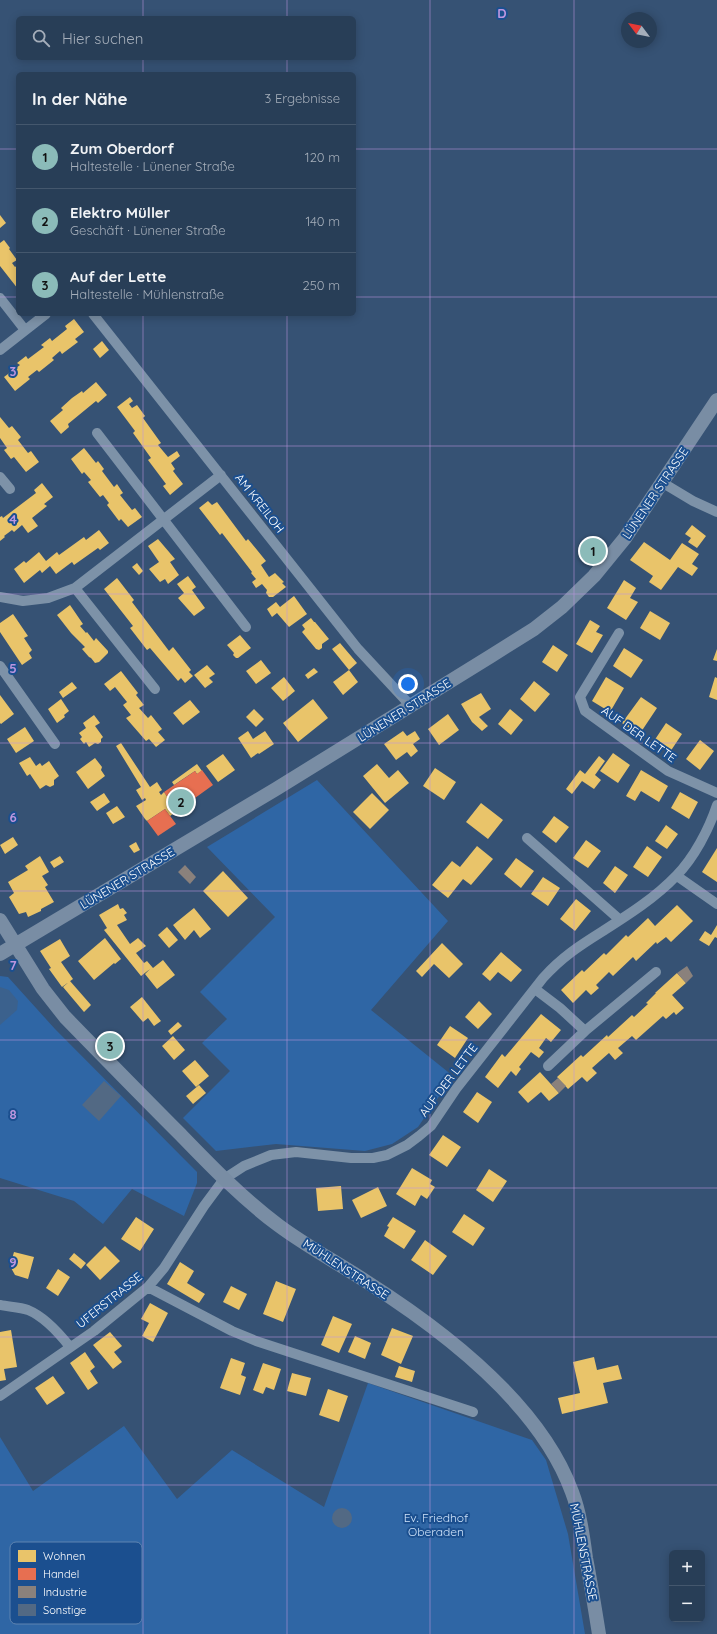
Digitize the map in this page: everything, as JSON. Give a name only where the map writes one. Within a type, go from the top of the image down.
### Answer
[{"type":"main road","name":"LÜNENER STRASSE","points":[[0,954],[276,789],[534,628],[562,607],[581,590],[608,560],[663,483],[717,400]]},
{"type":"main road","name":"MÜHLENSTRASSE","points":[[0,920],[43,989],[65,1017],[224,1179],[278,1225],[367,1282],[439,1332],[471,1358],[516,1403],[542,1436],[553,1453],[572,1492],[582,1532],[599,1634]]},
{"type":"street","points":[[0,298],[25,330]]},
{"type":"street","points":[[0,350],[43,316]]},
{"type":"street","name":"AM KREILOH","points":[[95,316],[358,649],[410,705]]},
{"type":"street","points":[[96,433],[246,627]]},
{"type":"street","points":[[0,598],[23,602],[48,598],[75,588],[221,475]]},
{"type":"street","points":[[0,477],[10,489]]},
{"type":"street","points":[[663,483],[692,501],[717,512]]},
{"type":"street","points":[[75,588],[155,689]]},
{"type":"street","name":"AUF DER LETTE","points":[[619,633],[580,697],[585,711],[668,771],[717,793]]},
{"type":"street","points":[[0,666],[55,744]]},
{"type":"street","name":"AUF DER LETTE","points":[[224,1179],[244,1166],[271,1155],[296,1152],[351,1158],[373,1158],[387,1155],[407,1145],[431,1126],[456,1089],[558,962],[661,891],[677,876],[703,839],[717,805]]},
{"type":"street","points":[[527,838],[620,920]]},
{"type":"street","points":[[677,876],[717,904]]},
{"type":"street","points":[[548,1066],[585,1031],[656,972]]},
{"type":"street","points":[[535,989],[560,1008],[585,1031]]},
{"type":"street","name":"UFERSTRASSE","points":[[0,1396],[94,1331],[148,1287],[164,1268],[204,1206],[224,1179]]},
{"type":"street","points":[[148,1287],[232,1331],[256,1341],[473,1412]]},
{"type":"street","points":[[0,1305],[27,1310],[38,1315],[64,1338],[70,1347]]},
{"type":"green space","points":[[317,780],[448,921],[371,1010],[453,1076],[418,1127],[392,1144],[365,1151],[276,1144],[216,1151],[183,1118],[230,1071],[202,1043],[227,1019],[200,992],[275,917],[207,847]]},
{"type":"green space","points":[[0,976],[8,977],[55,1029],[197,1172],[197,1183],[184,1216],[132,1189],[103,1224],[74,1201],[0,1178]]},
{"type":"green space","name":"Ev. Friedhof Oberaden","points":[[368,1383],[532,1440],[546,1460],[568,1534],[585,1634],[0,1634],[0,1437],[33,1491],[124,1426],[177,1499],[232,1450],[324,1507]]},
{"type":"shaded area","points":[[0,987],[9,990],[18,1001],[17,1010],[0,1025]]},
{"type":"building: Wohnen","points":[[0,215],[6,223],[0,228]]},
{"type":"building: Wohnen","points":[[4,240],[16,259],[16,261],[12,263],[16,266],[16,286],[0,266],[0,243]]},
{"type":"building: Wohnen","points":[[74,319],[84,332],[75,339],[78,342],[62,354],[60,351],[52,358],[54,360],[39,372],[37,370],[28,377],[30,379],[15,391],[4,377],[20,365],[17,363],[26,356],[28,359],[44,347],[41,345],[50,338],[52,341],[67,329],[65,326]]},
{"type":"building: Wohnen","points":[[102,341],[109,350],[100,358],[93,349]]},
{"type":"building: Wohnen","points":[[96,382],[107,395],[98,403],[96,401],[68,424],[69,427],[61,434],[50,421],[63,410],[61,408],[72,398],[82,391],[83,393]]},
{"type":"building: Wohnen","points":[[130,397],[133,401],[129,404],[132,408],[137,405],[145,416],[143,418],[161,443],[158,445],[168,457],[177,451],[180,456],[171,463],[175,469],[173,471],[183,484],[170,495],[163,486],[166,484],[148,460],[151,458],[133,433],[135,431],[117,407]]},
{"type":"building: Wohnen","points":[[0,417],[9,428],[12,426],[21,437],[18,440],[28,453],[31,451],[39,462],[26,472],[14,457],[11,459],[4,450],[7,448],[0,438]]},
{"type":"building: Wohnen","points":[[84,448],[96,463],[98,461],[104,469],[102,471],[114,487],[117,484],[123,493],[120,495],[132,510],[135,508],[142,517],[128,527],[121,519],[119,521],[107,505],[109,503],[103,495],[100,497],[88,482],[91,480],[84,472],[82,474],[71,459]]},
{"type":"building: Wohnen","points":[[42,483],[53,497],[44,504],[47,506],[32,518],[38,526],[28,533],[22,525],[14,532],[12,530],[0,541],[0,517],[2,516],[3,518],[36,493],[34,490]]},
{"type":"building: Wohnen","points":[[208,501],[212,505],[217,502],[246,541],[248,539],[266,561],[261,565],[269,577],[275,573],[284,582],[282,583],[286,587],[273,597],[269,597],[266,593],[267,590],[262,584],[256,588],[252,582],[256,579],[251,573],[252,572],[222,533],[220,535],[199,508]]},
{"type":"building: Wohnen","points":[[692,525],[706,536],[697,548],[688,542],[691,538],[685,534]]},
{"type":"building: Wohnen","points":[[99,530],[109,543],[100,550],[98,548],[74,565],[72,562],[56,574],[50,566],[42,573],[40,570],[24,583],[14,569],[24,561],[26,563],[39,552],[46,561],[57,552],[59,555],[84,537],[86,540]]},
{"type":"building: Wohnen","points":[[158,539],[175,559],[170,562],[179,575],[168,584],[165,579],[160,582],[149,569],[159,562],[148,546]]},
{"type":"building: Wohnen","points":[[644,542],[670,560],[682,543],[699,554],[692,564],[698,568],[692,576],[678,567],[661,590],[649,582],[653,576],[630,560]]},
{"type":"building: Wohnen","points":[[137,563],[143,571],[139,575],[132,567]]},
{"type":"building: Wohnen","points":[[188,576],[196,587],[192,590],[205,608],[194,616],[178,598],[184,593],[177,584]]},
{"type":"building: Wohnen","points":[[117,578],[134,600],[132,602],[169,651],[173,647],[191,670],[189,672],[193,676],[185,683],[181,678],[178,681],[150,648],[147,650],[130,628],[133,626],[104,589]]},
{"type":"building: Wohnen","points":[[624,580],[636,588],[630,598],[638,602],[626,620],[607,608]]},
{"type":"building: Wohnen","points":[[294,596],[307,614],[289,627],[277,613],[272,617],[267,609],[276,602],[280,607]]},
{"type":"building: Wohnen","points":[[70,605],[83,624],[80,626],[94,641],[96,638],[108,651],[108,653],[99,662],[95,663],[89,657],[82,649],[85,647],[71,633],[57,615]]},
{"type":"building: Wohnen","points":[[650,611],[670,623],[660,640],[640,628]]},
{"type":"building: Wohnen","points":[[13,614],[28,636],[24,638],[32,650],[29,653],[32,658],[22,665],[0,632],[0,623]]},
{"type":"building: Wohnen","points":[[311,618],[329,639],[322,644],[322,648],[319,650],[316,649],[302,632],[305,629],[302,625]]},
{"type":"building: Wohnen","points":[[590,620],[600,626],[596,632],[603,635],[592,653],[576,644]]},
{"type":"building: Wohnen","points":[[240,635],[251,648],[236,658],[233,655],[234,653],[227,645]]},
{"type":"building: Wohnen","points":[[340,643],[357,663],[349,670],[332,649]]},
{"type":"building: Wohnen","points":[[553,645],[568,655],[557,672],[542,662]]},
{"type":"building: Wohnen","points":[[624,648],[643,660],[631,678],[613,666]]},
{"type":"building: Wohnen","points":[[717,649],[717,661],[713,660]]},
{"type":"building: Wohnen","points":[[261,660],[271,673],[256,684],[246,671]]},
{"type":"building: Wohnen","points":[[207,665],[215,674],[209,678],[213,682],[205,688],[194,675]]},
{"type":"building: Wohnen","points":[[314,668],[318,672],[308,679],[305,675]]},
{"type":"building: Wohnen","points":[[349,670],[358,682],[343,695],[333,682]]},
{"type":"building: Wohnen","points":[[121,671],[138,693],[136,695],[144,705],[139,708],[148,718],[151,715],[162,729],[158,732],[165,740],[156,747],[149,739],[146,741],[126,718],[131,715],[123,705],[127,702],[115,687],[110,691],[104,684]]},
{"type":"building: Wohnen","points":[[284,677],[295,691],[283,701],[271,688]]},
{"type":"building: Wohnen","points":[[606,677],[624,688],[610,712],[592,701]]},
{"type":"building: Wohnen","points":[[715,677],[717,678],[717,700],[709,697]]},
{"type":"building: Wohnen","points":[[534,681],[550,694],[535,712],[520,699]]},
{"type":"building: Wohnen","points":[[72,682],[77,688],[63,698],[59,692]]},
{"type":"building: Wohnen","points":[[481,693],[491,709],[479,717],[488,726],[482,731],[472,722],[461,704]]},
{"type":"building: Wohnen","points":[[0,695],[14,714],[1,724],[0,723]]},
{"type":"building: Wohnen","points":[[641,697],[657,708],[639,735],[622,723]]},
{"type":"building: Wohnen","points":[[61,699],[69,711],[64,715],[65,717],[57,723],[48,709]]},
{"type":"building: Wohnen","points":[[313,699],[328,718],[298,742],[283,723]]},
{"type":"building: Wohnen","points":[[190,700],[200,712],[183,725],[173,713]]},
{"type":"building: Wohnen","points":[[254,709],[264,719],[256,727],[246,717]]},
{"type":"building: Wohnen","points":[[510,709],[523,720],[511,735],[498,724]]},
{"type":"building: Wohnen","points":[[448,714],[459,730],[439,745],[428,729]]},
{"type":"building: Wohnen","points":[[94,715],[100,723],[95,726],[103,737],[101,742],[98,744],[95,743],[89,747],[86,742],[84,744],[80,739],[82,737],[79,733],[86,728],[83,723]]},
{"type":"building: Wohnen","points":[[666,723],[682,734],[670,752],[654,741]]},
{"type":"building: Wohnen","points":[[25,727],[34,741],[16,753],[7,739]]},
{"type":"building: Wohnen","points":[[248,731],[253,739],[265,731],[274,744],[251,758],[238,738]]},
{"type":"building: Wohnen","points":[[403,731],[407,736],[415,731],[420,739],[413,744],[418,751],[411,757],[407,752],[396,760],[384,744]]},
{"type":"building: Wohnen","points":[[700,740],[714,751],[700,770],[686,759]]},
{"type":"building: Wohnen","points":[[121,743],[150,787],[157,782],[162,790],[159,792],[161,795],[164,792],[177,811],[170,816],[165,809],[147,821],[145,819],[136,806],[146,800],[145,798],[142,800],[136,790],[141,787],[116,746]]},
{"type":"building: Wohnen","points":[[613,753],[630,765],[618,783],[600,771]]},
{"type":"building: Wohnen","points":[[223,754],[235,770],[218,782],[206,766]]},
{"type":"building: Wohnen","points":[[599,756],[605,761],[595,775],[601,780],[594,789],[582,781],[572,794],[566,789],[580,770],[585,774]]},
{"type":"building: Wohnen","points":[[30,757],[36,766],[40,763],[42,766],[49,761],[59,776],[54,780],[54,785],[50,787],[46,785],[40,789],[30,774],[27,776],[19,763]]},
{"type":"building: Wohnen","points":[[95,758],[102,767],[101,770],[105,776],[88,789],[76,772]]},
{"type":"building: Wohnen","points":[[197,764],[202,771],[197,774],[195,771],[174,785],[172,782]]},
{"type":"building: Wohnen","points":[[377,764],[389,778],[398,770],[409,783],[385,803],[363,776]]},
{"type":"building: Wohnen","points":[[435,768],[456,782],[444,800],[423,786]]},
{"type":"building: Wohnen","points":[[641,770],[668,786],[659,802],[641,791],[635,801],[626,796]]},
{"type":"building: Wohnen","points":[[680,792],[698,802],[689,819],[671,808]]},
{"type":"building: Wohnen","points":[[104,793],[110,802],[97,811],[90,802]]},
{"type":"building: Wohnen","points":[[372,793],[389,810],[370,829],[353,812]]},
{"type":"building: Wohnen","points":[[481,803],[503,820],[488,839],[466,822]]},
{"type":"building: Wohnen","points":[[117,806],[125,817],[113,824],[106,813]]},
{"type":"building: Wohnen","points":[[554,816],[569,827],[556,843],[542,832]]},
{"type":"building: Wohnen","points":[[666,825],[678,834],[667,849],[655,841]]},
{"type":"building: Wohnen","points":[[13,837],[18,845],[5,854],[0,845]]},
{"type":"building: Wohnen","points":[[586,840],[601,851],[588,868],[573,858]]},
{"type":"building: Wohnen","points":[[136,842],[140,850],[134,853],[129,846]]},
{"type":"building: Wohnen","points":[[477,846],[493,859],[471,885],[463,879],[448,898],[432,885],[452,861],[460,867]]},
{"type":"building: Wohnen","points":[[647,846],[662,857],[648,877],[633,867]]},
{"type":"building: Wohnen","points":[[717,848],[717,882],[702,872]]},
{"type":"building: Wohnen","points":[[40,856],[49,872],[42,876],[48,885],[45,887],[54,902],[41,909],[41,911],[28,917],[26,912],[19,914],[9,897],[14,893],[8,882],[28,870],[25,866]]},
{"type":"building: Wohnen","points":[[60,856],[64,862],[54,868],[50,862]]},
{"type":"building: Wohnen","points":[[516,858],[534,871],[521,888],[504,874]]},
{"type":"building: Wohnen","points":[[615,866],[628,875],[615,893],[603,883]]},
{"type":"building: Wohnen","points":[[223,871],[248,898],[228,917],[203,891]]},
{"type":"building: Wohnen","points":[[543,877],[560,888],[548,906],[531,894]]},
{"type":"building: Wohnen","points":[[576,899],[591,911],[575,931],[560,919]]},
{"type":"building: Wohnen","points":[[118,904],[120,909],[123,908],[127,913],[124,915],[127,920],[117,925],[130,944],[138,938],[146,946],[136,953],[144,963],[147,961],[153,968],[163,960],[175,975],[157,989],[145,974],[150,969],[141,976],[104,930],[107,928],[99,915]]},
{"type":"building: Wohnen","points":[[677,905],[693,921],[671,942],[666,937],[657,944],[656,942],[636,961],[633,957],[613,976],[609,972],[596,985],[599,988],[591,995],[586,990],[573,1003],[561,990],[582,970],[584,972],[604,953],[606,955],[626,935],[628,937],[648,918],[655,926]]},
{"type":"building: Wohnen","points":[[194,908],[211,929],[200,938],[194,930],[185,940],[173,925]]},
{"type":"building: Wohnen","points":[[717,925],[717,938],[715,937],[709,946],[699,940],[705,931],[711,935]]},
{"type":"building: Wohnen","points":[[167,927],[178,940],[169,948],[158,935]]},
{"type":"building: Wohnen","points":[[105,938],[121,959],[94,980],[78,961]]},
{"type":"building: Wohnen","points":[[60,939],[70,956],[61,962],[73,979],[62,987],[49,969],[51,968],[40,951]]},
{"type":"building: Wohnen","points":[[442,943],[463,964],[449,978],[434,964],[422,977],[416,971]]},
{"type":"building: Wohnen","points":[[501,952],[522,970],[511,982],[498,972],[490,981],[482,974]]},
{"type":"building: Wohnen","points":[[677,973],[686,983],[672,995],[684,1008],[676,1015],[674,1012],[666,1019],[663,1016],[636,1040],[632,1036],[618,1048],[623,1053],[615,1060],[609,1053],[592,1068],[597,1073],[587,1082],[582,1077],[568,1089],[557,1077],[581,1055],[583,1057],[607,1035],[608,1037],[632,1015],[634,1017],[648,1004],[646,1003],[655,993]]},
{"type":"building: Wohnen","points":[[70,981],[91,1005],[84,1012],[63,987]]},
{"type":"building: Wohnen","points":[[142,997],[161,1021],[154,1026],[148,1018],[143,1022],[130,1007]]},
{"type":"building: Wohnen","points":[[479,1001],[492,1014],[478,1029],[465,1017]]},
{"type":"building: Wohnen","points":[[541,1014],[561,1030],[551,1042],[546,1038],[539,1048],[544,1052],[539,1058],[531,1052],[519,1067],[521,1069],[516,1076],[511,1071],[498,1088],[485,1077],[502,1054],[505,1057]]},
{"type":"building: Wohnen","points":[[178,1022],[182,1026],[171,1035],[168,1031]]},
{"type":"building: Wohnen","points":[[450,1026],[468,1038],[455,1058],[437,1045]]},
{"type":"building: Wohnen","points":[[173,1036],[185,1050],[174,1060],[162,1046]]},
{"type":"building: Wohnen","points":[[195,1060],[209,1076],[196,1087],[182,1071]]},
{"type":"building: Wohnen","points":[[540,1072],[559,1093],[549,1101],[541,1092],[528,1103],[518,1092]]},
{"type":"building: Wohnen","points":[[199,1085],[206,1093],[193,1104],[186,1096]]},
{"type":"building: Wohnen","points":[[477,1092],[492,1102],[478,1123],[463,1112]]},
{"type":"building: Wohnen","points":[[443,1135],[461,1147],[447,1167],[429,1155]]},
{"type":"building: Wohnen","points":[[412,1168],[432,1180],[430,1184],[435,1187],[427,1199],[421,1195],[415,1206],[396,1194]]},
{"type":"building: Wohnen","points":[[489,1169],[507,1181],[493,1202],[476,1190]]},
{"type":"building: Wohnen","points":[[341,1186],[343,1209],[318,1211],[316,1188]]},
{"type":"building: Wohnen","points":[[378,1187],[387,1206],[361,1218],[352,1200]]},
{"type":"building: Wohnen","points":[[464,1214],[485,1228],[473,1246],[452,1232]]},
{"type":"building: Wohnen","points":[[136,1217],[154,1229],[140,1251],[121,1239]]},
{"type":"building: Wohnen","points":[[393,1217],[416,1231],[404,1249],[384,1236],[389,1227],[387,1226]]},
{"type":"building: Wohnen","points":[[425,1240],[447,1256],[433,1275],[411,1260]]},
{"type":"building: Wohnen","points":[[105,1246],[120,1261],[100,1280],[86,1265]]},
{"type":"building: Wohnen","points":[[14,1252],[34,1257],[28,1279],[15,1275],[10,1266]]},
{"type":"building: Wohnen","points":[[74,1253],[86,1263],[81,1269],[69,1259]]},
{"type":"building: Wohnen","points":[[180,1262],[194,1271],[187,1283],[205,1294],[199,1303],[167,1284]]},
{"type":"building: Wohnen","points":[[58,1269],[70,1277],[58,1296],[46,1288]]},
{"type":"building: Wohnen","points":[[276,1281],[296,1289],[283,1322],[263,1314]]},
{"type":"building: Wohnen","points":[[231,1286],[247,1294],[239,1310],[223,1302]]},
{"type":"building: Wohnen","points":[[150,1303],[168,1313],[153,1342],[142,1336],[149,1323],[141,1319]]},
{"type":"building: Wohnen","points":[[333,1316],[352,1324],[339,1353],[321,1345]]},
{"type":"building: Wohnen","points":[[392,1328],[413,1336],[401,1364],[381,1355]]},
{"type":"building: Wohnen","points":[[11,1330],[17,1367],[4,1369],[6,1380],[0,1381],[0,1332]]},
{"type":"building: Wohnen","points":[[110,1332],[122,1346],[114,1352],[122,1362],[113,1369],[93,1345]]},
{"type":"building: Wohnen","points":[[355,1336],[371,1343],[365,1359],[348,1352]]},
{"type":"building: Wohnen","points":[[85,1352],[95,1367],[90,1371],[98,1383],[88,1390],[70,1363]]},
{"type":"building: Wohnen","points":[[594,1357],[597,1370],[618,1365],[622,1379],[603,1383],[608,1403],[562,1414],[558,1398],[580,1393],[573,1362]]},
{"type":"building: Wohnen","points":[[231,1358],[245,1363],[241,1375],[246,1377],[240,1395],[220,1388]]},
{"type":"building: Wohnen","points":[[263,1363],[281,1369],[274,1390],[266,1387],[263,1394],[253,1390]]},
{"type":"building: Wohnen","points":[[399,1366],[415,1371],[412,1382],[395,1377]]},
{"type":"building: Wohnen","points":[[292,1373],[311,1378],[306,1396],[287,1391]]},
{"type":"building: Wohnen","points":[[53,1376],[65,1393],[47,1405],[35,1388]]},
{"type":"building: Wohnen","points":[[328,1389],[348,1396],[339,1422],[319,1415]]},
{"type":"building: Handel","points":[[202,770],[213,785],[177,811],[164,792],[195,771],[197,774]]},
{"type":"building: Handel","points":[[165,809],[176,824],[158,836],[147,821]]},
{"type":"building: Industrie","points":[[185,865],[196,877],[190,884],[178,872]]},
{"type":"building: Industrie","points":[[687,966],[693,976],[686,983],[677,973]]},
{"type":"building: Industrie","points":[[558,1078],[566,1086],[559,1093],[551,1084]]},
{"type":"building: Sonstige","points":[[104,1081],[121,1096],[99,1121],[82,1105]]},
{"type":"building: Sonstige","points":[[342,1508],[349,1511],[352,1518],[349,1525],[342,1528],[335,1525],[332,1518],[335,1511]]},
{"type":"place","name":"Zum Oberdorf","points":[[593,551]]},
{"type":"place","name":"Elektro Müller","points":[[181,802]]},
{"type":"place","name":"Auf der Lette","points":[[110,1046]]}]
